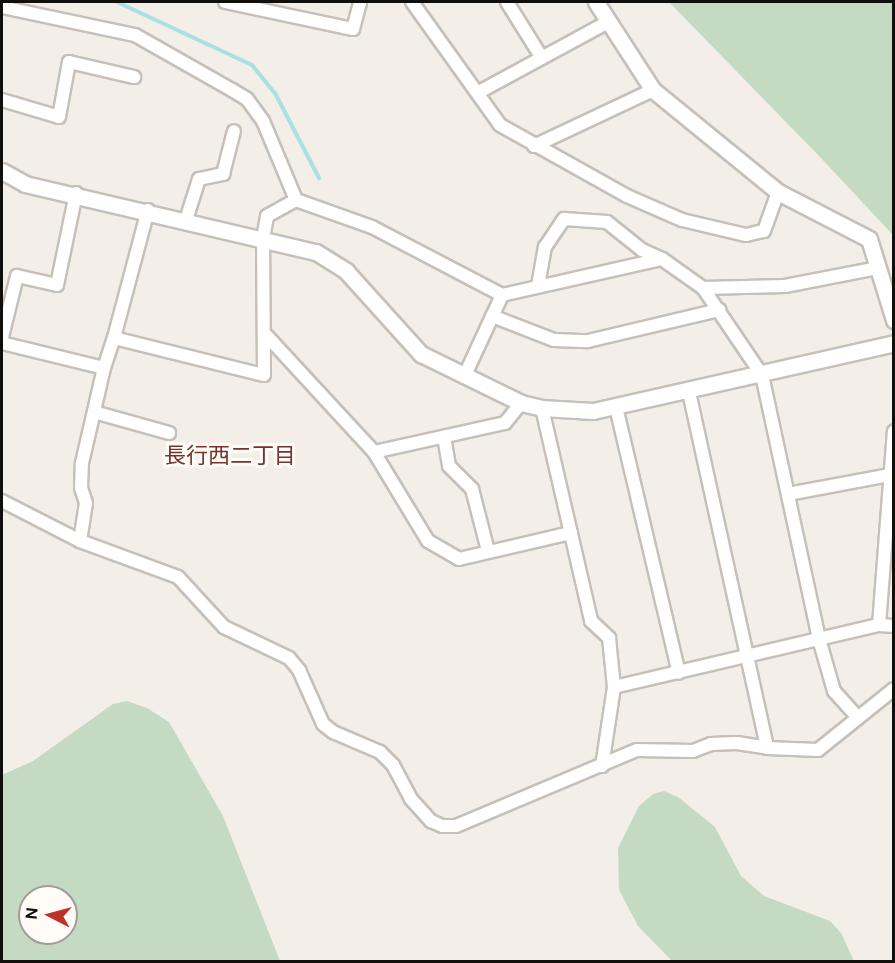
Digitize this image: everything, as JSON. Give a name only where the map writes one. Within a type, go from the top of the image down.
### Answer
[{"type":"street","points":[[225,2],[353,29],[360,2]]},
{"type":"street","points":[[412,2],[479,92],[500,125],[627,196],[682,220],[746,235],[764,231],[778,192]]},
{"type":"street","points":[[507,2],[542,58]]},
{"type":"street","points":[[596,2],[653,90],[778,192],[869,239],[894,320]]},
{"type":"street","points":[[2,7],[104,25],[135,35],[247,99],[263,121],[296,200],[372,227],[502,295],[662,259]]},
{"type":"street","points":[[479,92],[608,22]]},
{"type":"street","points":[[2,100],[59,117],[69,62],[134,77]]},
{"type":"street","points":[[534,146],[653,90]]},
{"type":"street","points":[[186,220],[199,178],[223,174],[234,131]]},
{"type":"street","points":[[2,171],[25,184],[76,193],[316,252],[346,271],[421,354],[521,403],[542,408],[593,411],[616,407],[894,343]]},
{"type":"street","points":[[2,337],[17,276],[57,285],[76,193]]},
{"type":"street","points":[[114,338],[264,375],[267,336],[263,239],[267,216],[296,200]]},
{"type":"street","points":[[80,541],[86,504],[81,488],[82,463],[104,368],[148,210]]},
{"type":"street","points":[[538,286],[545,248],[564,219],[607,222],[642,250],[662,259],[703,288],[762,375],[819,639],[834,691],[858,718]]},
{"type":"street","points":[[703,288],[785,286],[878,268]]},
{"type":"street","points":[[464,377],[502,295]]},
{"type":"street","points":[[492,316],[554,340],[588,341],[719,310]]},
{"type":"street","points":[[267,336],[374,452],[428,541],[459,559],[571,533]]},
{"type":"street","points":[[2,342],[104,368]]},
{"type":"street","points":[[689,392],[767,748]]},
{"type":"street","points":[[374,452],[505,423],[521,403]]},
{"type":"street","points":[[616,407],[679,673]]},
{"type":"street","points":[[542,408],[591,621],[609,638],[614,687],[602,766]]},
{"type":"street","points":[[94,412],[169,433]]},
{"type":"street","points":[[879,625],[894,432]]},
{"type":"street","points":[[444,437],[449,466],[472,489],[488,551]]},
{"type":"street","points":[[788,494],[890,475]]},
{"type":"street","points":[[2,501],[80,541],[178,577],[224,627],[289,658],[299,670],[323,724],[380,752],[432,821],[456,825],[637,750],[693,751],[711,744],[737,743],[767,748],[818,750],[894,689]]},
{"type":"street","points":[[614,687],[879,625],[894,626]]},
{"type":"green space","points":[[669,2],[893,2],[893,235],[820,157]]},
{"type":"green space","points":[[127,701],[147,708],[169,722],[223,816],[280,961],[2,961],[2,775],[33,761],[113,704]]},
{"type":"green space","points":[[664,791],[678,797],[715,827],[741,876],[764,896],[830,921],[841,933],[854,961],[672,961],[638,926],[619,890],[618,848],[639,806],[653,794]]},
{"type":"waterway","points":[[117,2],[252,65],[275,93],[319,178]]},
{"type":"district","name":"長行西二丁目","points":[[230,456]]}]
